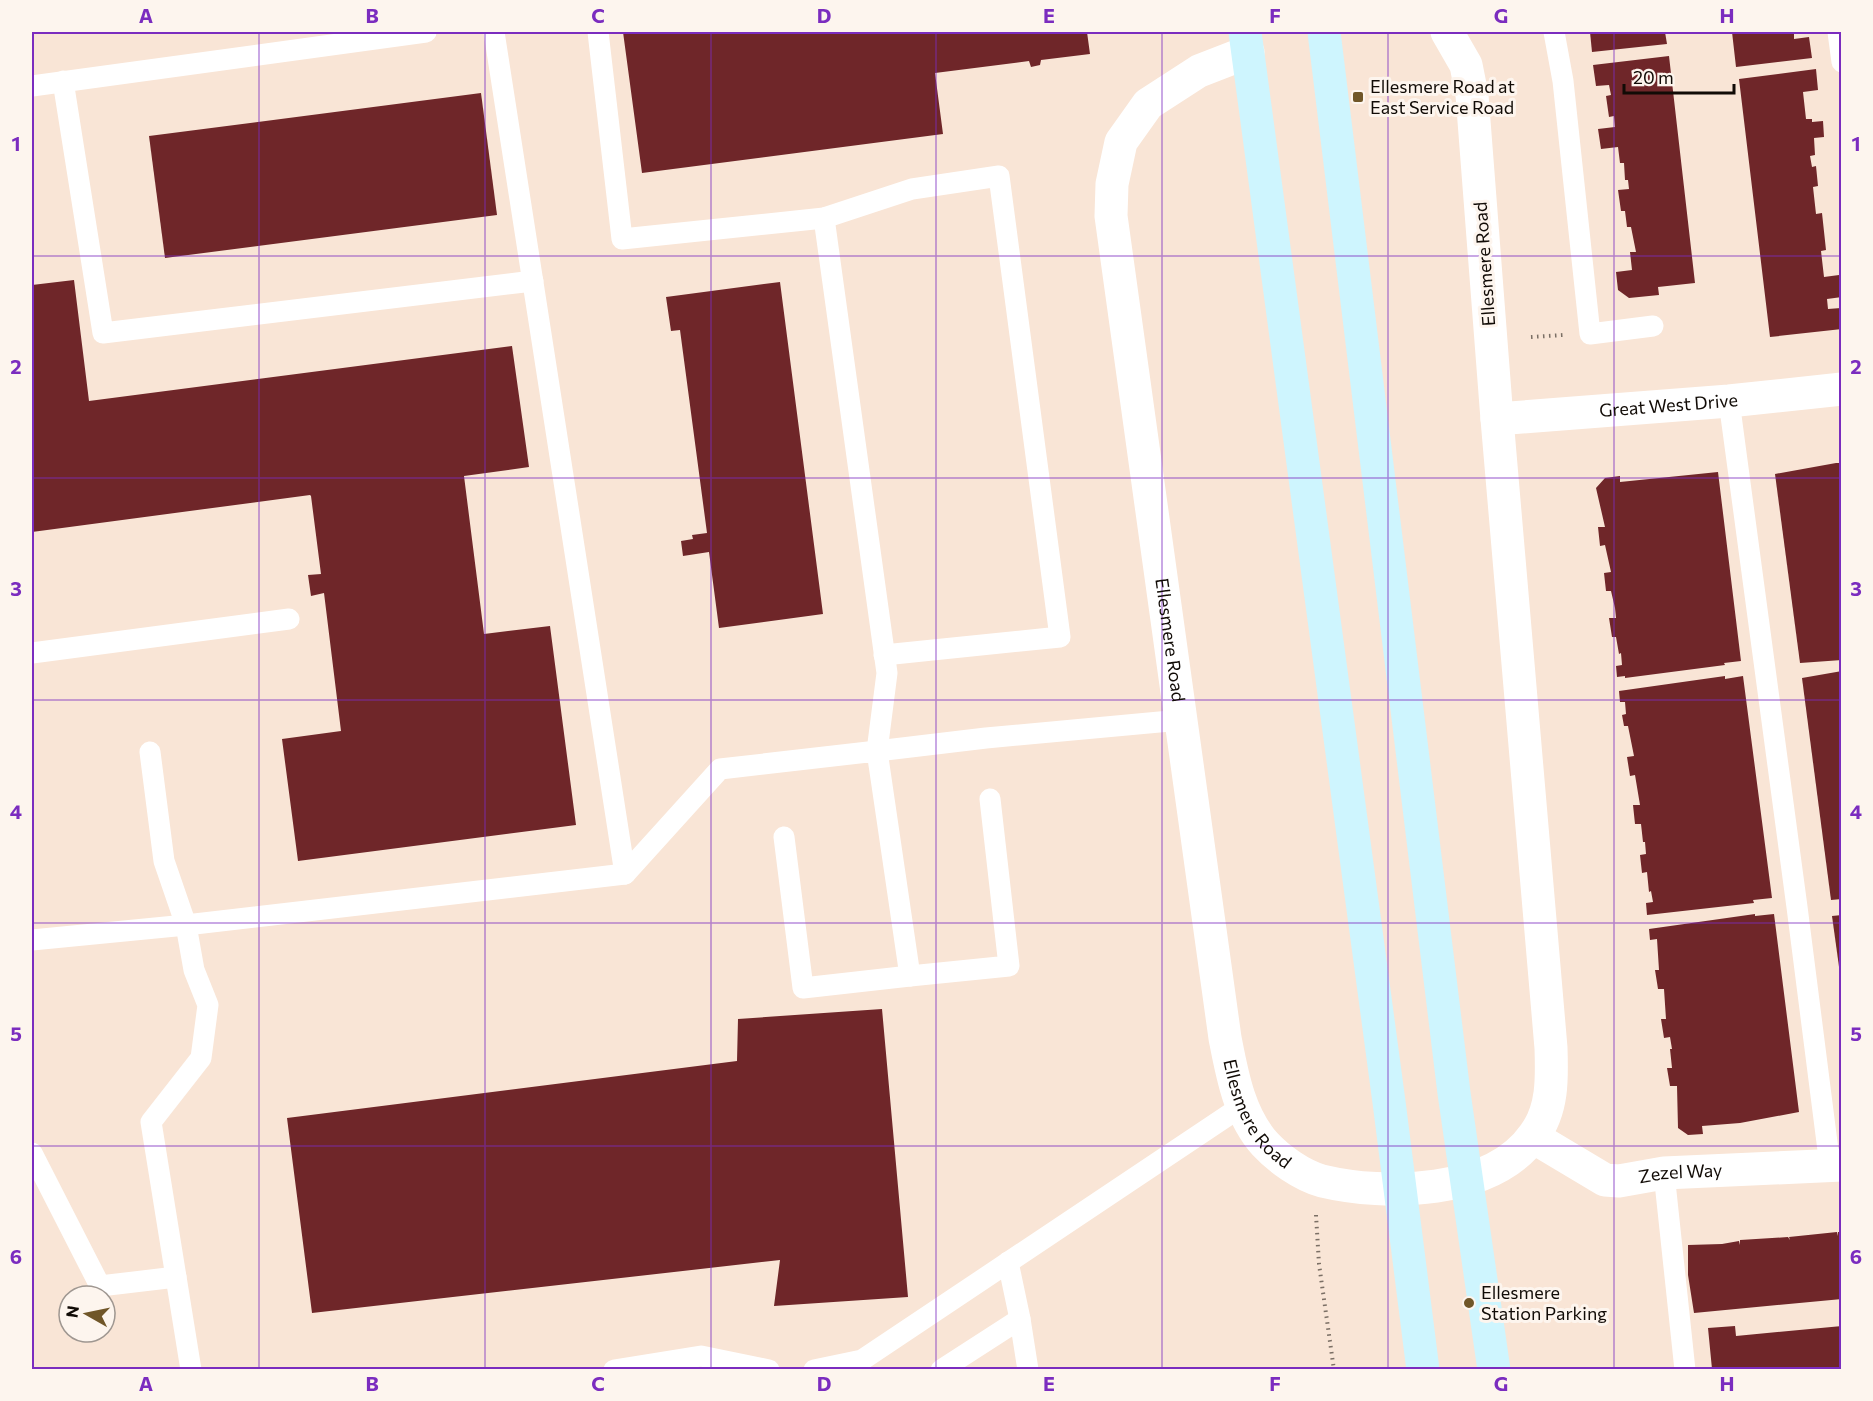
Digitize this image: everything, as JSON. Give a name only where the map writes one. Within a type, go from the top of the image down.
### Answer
[{"type":"main road","points":[[1324,32],[1454,1093],[1494,1370]]},
{"type":"main road","name":"Ellesmere Road","points":[[1247,42],[1423,1370]]},
{"type":"street","name":"Ellesmere Road","points":[[1247,42],[1148,104],[1121,142],[1112,183],[1111,216],[1232,1075],[1242,1106],[1253,1127],[1264,1143],[1279,1158],[1320,1180],[1382,1190],[1455,1183],[1491,1171],[1519,1151],[1533,1137],[1544,1120],[1549,1100],[1551,1048],[1497,419],[1472,94],[1466,65],[1447,32]]},
{"type":"street","name":"Great West Drive","points":[[1497,419],[1842,389]]},
{"type":"street","name":"Zezel Way","points":[[1533,1137],[1605,1180],[1619,1181],[1664,1173],[1836,1166]]},
{"type":"lane","points":[[32,86],[426,32]]},
{"type":"lane","points":[[494,32],[625,874]]},
{"type":"lane","points":[[598,32],[622,239],[824,218],[912,189],[999,176],[1060,637],[884,656]]},
{"type":"lane","points":[[1554,32],[1563,81],[1590,334],[1653,326]]},
{"type":"lane","points":[[1838,32],[1842,62]]},
{"type":"lane","points":[[63,81],[103,333],[533,281]]},
{"type":"lane","points":[[824,218],[887,673],[878,751],[910,976]]},
{"type":"lane","points":[[1729,400],[1794,884],[1836,1166]]},
{"type":"lane","points":[[32,653],[289,619]]},
{"type":"lane","points":[[32,940],[186,925],[625,874],[720,769],[986,738],[1181,720]]},
{"type":"lane","points":[[150,752],[164,861],[186,925],[194,970],[208,1005],[201,1058],[151,1122],[191,1370]]},
{"type":"lane","points":[[784,837],[803,988],[1009,966],[990,799]]},
{"type":"lane","points":[[814,1370],[862,1360],[1242,1106]]},
{"type":"lane","points":[[32,1153],[100,1286],[176,1277]]},
{"type":"lane","points":[[1664,1173],[1685,1370]]},
{"type":"lane","points":[[1008,1262],[1028,1370]]},
{"type":"lane","points":[[941,1370],[1020,1319]]},
{"type":"lane","points":[[614,1370],[701,1356],[769,1370]]},
{"type":"path","points":[[1316,1212],[1319,1264],[1334,1370]]},
{"type":"building","points":[[623,32],[1087,32],[1090,54],[1041,60],[1040,65],[1031,67],[1029,61],[935,73],[943,134],[642,173]]},
{"type":"building","points":[[1590,32],[1665,32],[1667,44],[1592,52]]},
{"type":"building","points":[[1732,32],[1794,32],[1794,39],[1809,37],[1812,58],[1736,67]]},
{"type":"building","points":[[1669,56],[1695,283],[1658,287],[1659,295],[1629,298],[1618,290],[1616,272],[1632,270],[1630,252],[1636,252],[1631,227],[1627,227],[1625,211],[1621,211],[1618,190],[1629,189],[1628,180],[1625,180],[1624,163],[1620,163],[1618,147],[1601,149],[1598,129],[1615,127],[1614,116],[1609,117],[1606,96],[1611,95],[1609,85],[1596,86],[1593,65]]},
{"type":"building","points":[[1816,69],[1818,90],[1803,92],[1806,119],[1812,119],[1812,122],[1823,121],[1824,137],[1814,138],[1815,155],[1810,156],[1812,167],[1816,166],[1818,186],[1813,187],[1816,214],[1822,213],[1826,250],[1821,251],[1824,277],[1839,275],[1842,292],[1842,297],[1827,299],[1828,309],[1841,308],[1842,329],[1770,337],[1739,79]]},
{"type":"building","points":[[481,93],[497,215],[165,258],[149,136]]},
{"type":"building","points":[[74,280],[89,401],[512,346],[529,467],[464,476],[484,634],[550,626],[576,825],[298,861],[282,739],[341,731],[324,593],[311,596],[308,575],[321,574],[311,496],[32,532],[32,285]]},
{"type":"building","points":[[780,282],[823,614],[719,628],[709,552],[683,556],[681,541],[693,539],[692,535],[707,533],[680,330],[671,331],[666,297]]},
{"type":"building","points":[[1842,463],[1842,660],[1800,663],[1775,474]]},
{"type":"building","points":[[1718,472],[1741,661],[1625,678],[1625,676],[1617,677],[1616,666],[1622,665],[1621,653],[1619,654],[1616,637],[1612,637],[1609,618],[1616,618],[1611,591],[1606,591],[1604,573],[1611,572],[1605,545],[1600,546],[1598,527],[1605,527],[1596,488],[1605,478],[1620,476],[1620,482]]},
{"type":"building","points":[[1842,671],[1842,899],[1831,900],[1802,678]]},
{"type":"building","points":[[1725,676],[1725,679],[1743,676],[1772,898],[1753,900],[1754,903],[1647,915],[1646,903],[1653,902],[1651,891],[1649,892],[1647,872],[1642,873],[1640,855],[1646,854],[1645,842],[1643,842],[1641,824],[1635,824],[1633,805],[1640,805],[1635,775],[1630,776],[1627,757],[1634,756],[1628,726],[1624,726],[1622,715],[1626,714],[1625,702],[1620,702],[1619,691]]},
{"type":"building","points":[[1755,914],[1755,916],[1774,914],[1799,1112],[1740,1123],[1702,1126],[1703,1134],[1688,1135],[1678,1128],[1677,1086],[1670,1086],[1667,1068],[1672,1068],[1670,1049],[1672,1049],[1670,1037],[1664,1038],[1661,1019],[1666,1019],[1664,989],[1658,989],[1655,970],[1659,970],[1657,939],[1650,940],[1649,929]]},
{"type":"building","points":[[1842,915],[1842,974],[1840,974],[1832,916]]},
{"type":"building","points":[[882,1009],[908,1297],[774,1306],[780,1260],[312,1313],[287,1118],[737,1061],[738,1019]]},
{"type":"building","points":[[1837,1232],[1838,1236],[1838,1232],[1842,1232],[1842,1299],[1694,1313],[1688,1275],[1688,1245],[1739,1241],[1740,1245],[1740,1240],[1788,1237],[1790,1240],[1789,1237]]},
{"type":"building","points":[[1735,1326],[1736,1336],[1842,1326],[1842,1367],[1811,1370],[1733,1370],[1732,1367],[1712,1369],[1708,1328]]},
{"type":"place","name":"Ellesmere Road at East Service Road","points":[[1358,97]]},
{"type":"place","name":"Ellesmere Station Parking","points":[[1469,1303]]}]
